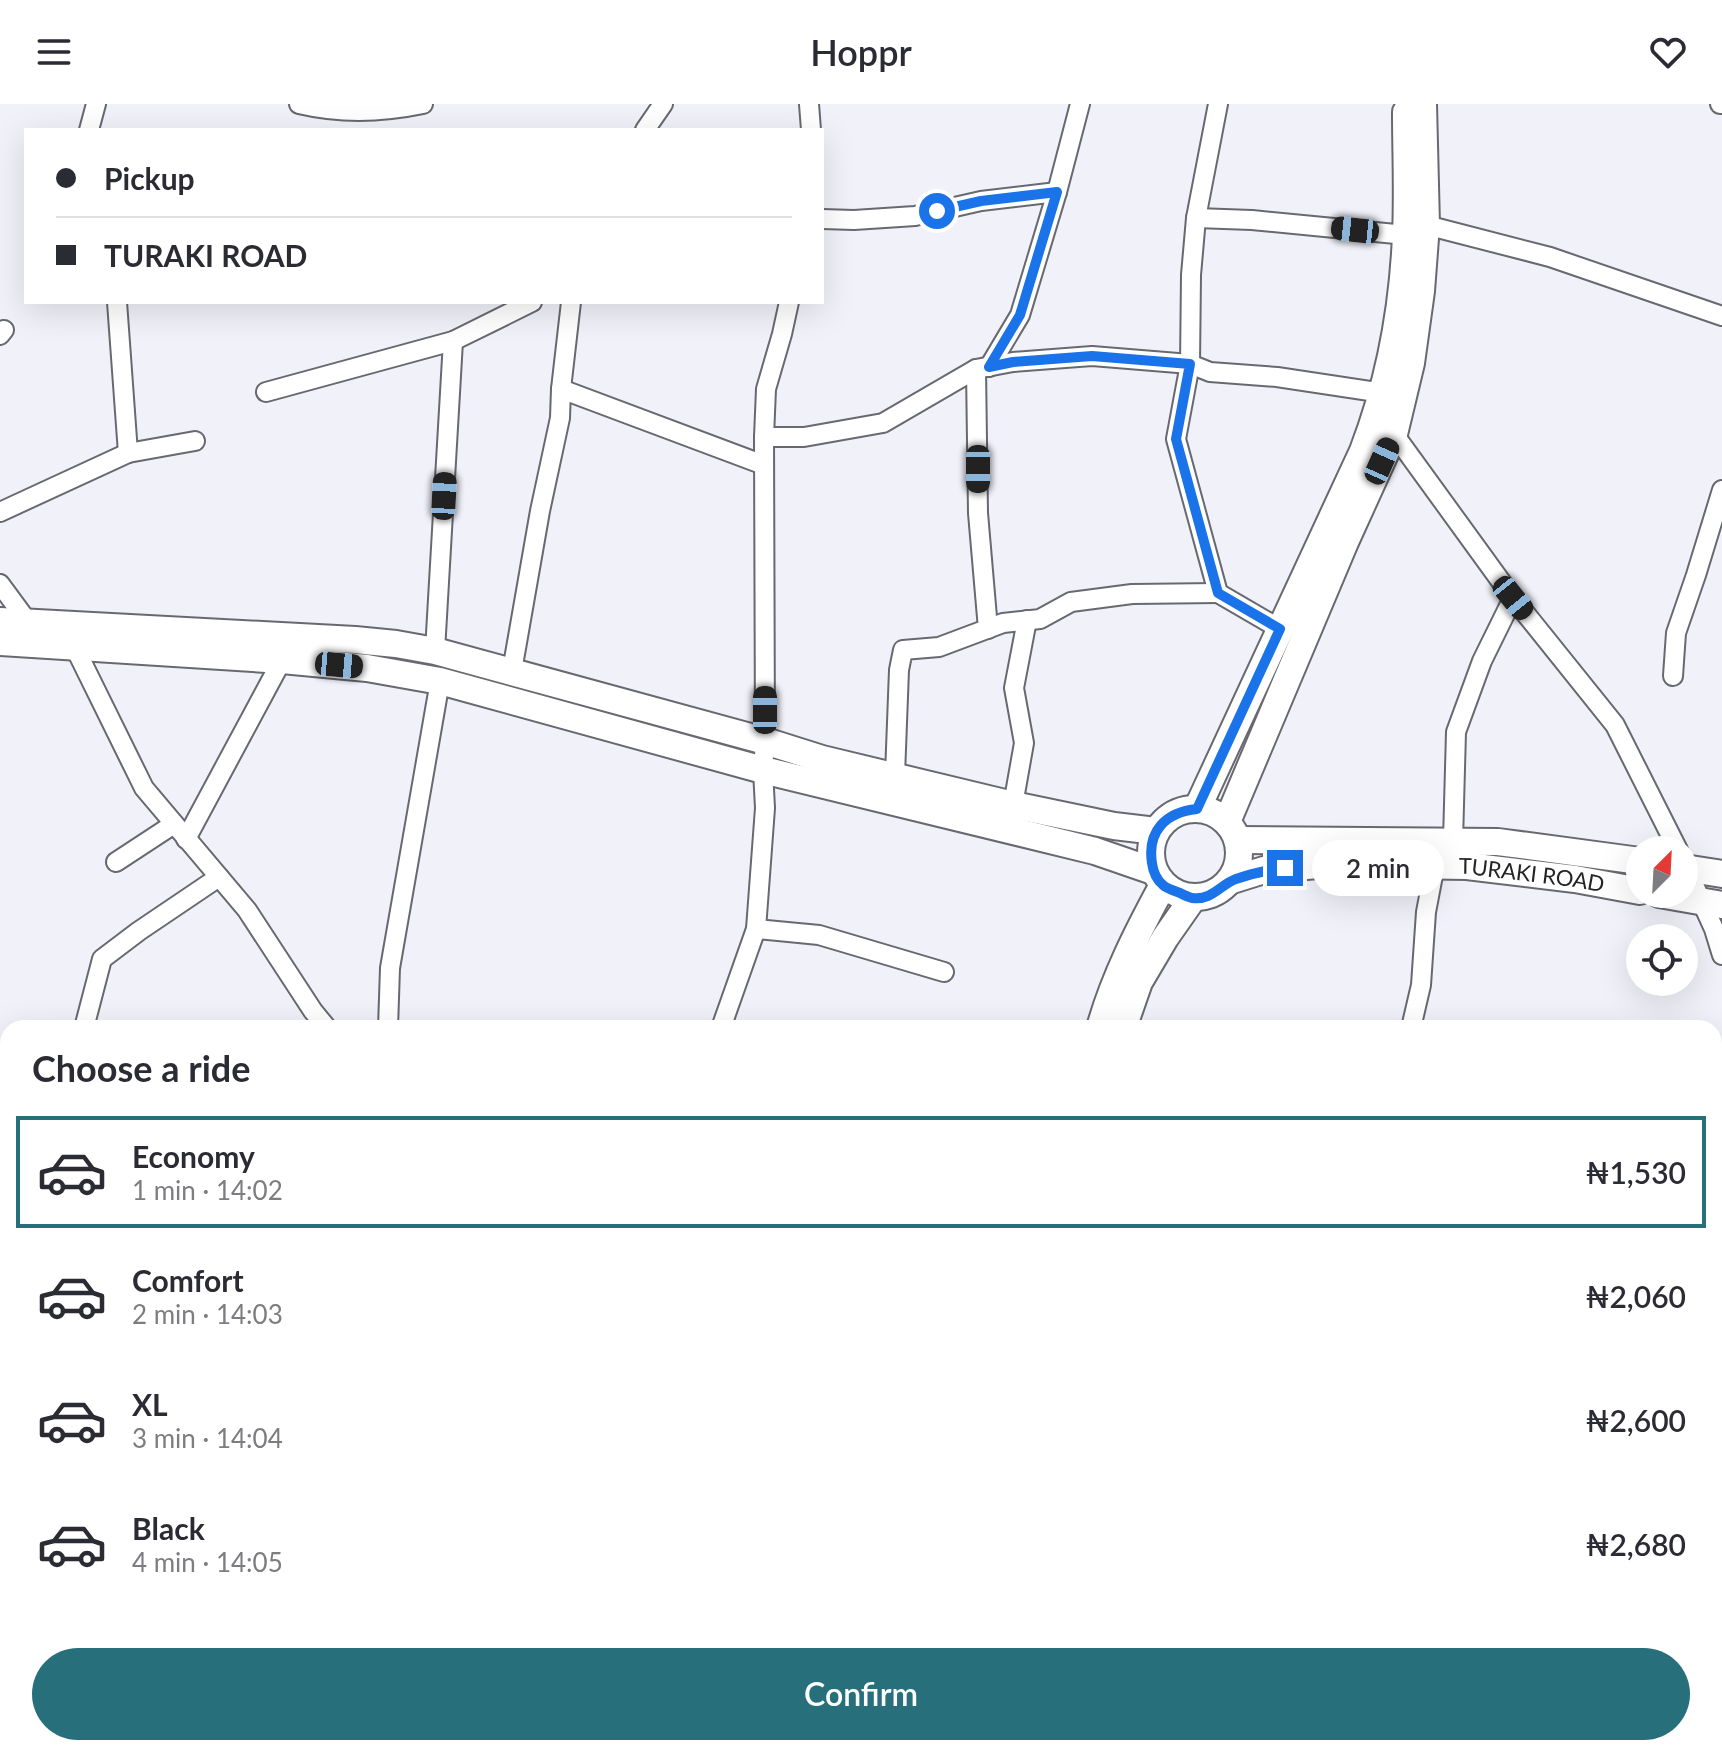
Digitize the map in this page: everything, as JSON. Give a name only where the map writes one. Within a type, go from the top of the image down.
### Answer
[{"type":"main road","points":[[1232,831],[1345,542],[1394,434],[1411,363],[1421,291],[1406,104]]},
{"type":"main road","points":[[1197,809],[1363,451],[1383,393],[1416,230],[1423,104]]},
{"type":"main road","points":[[0,621],[355,640],[435,651],[822,759],[1013,805],[1114,826],[1156,831]]},
{"type":"main road","points":[[0,642],[282,660],[367,668],[440,681],[763,770],[1095,851],[1158,878],[1193,898],[1215,894],[1232,880],[1239,861],[1232,831],[1213,813],[1185,810],[1173,814],[1156,831],[1150,851],[1158,878],[1102,1020]]},
{"type":"main road","points":[[1232,831],[1513,844],[1626,859]]},
{"type":"main road","name":"TURAKI ROAD","points":[[1232,880],[1264,870],[1328,864],[1435,865],[1575,879],[1626,888]]},
{"type":"main road","points":[[1698,867],[1722,874]]},
{"type":"main road","points":[[1126,1020],[1139,982],[1193,898]]},
{"type":"street","points":[[90,128],[96,104]]},
{"type":"street","points":[[299,104],[327,111],[390,111],[423,104]]},
{"type":"street","points":[[646,128],[663,104]]},
{"type":"street","points":[[809,104],[811,128]]},
{"type":"street","points":[[988,629],[978,513],[982,368],[1020,315],[1080,104]]},
{"type":"street","points":[[1218,104],[1196,218],[1191,275],[1190,364],[1176,439],[1218,593]]},
{"type":"street","points":[[824,219],[915,216],[981,201],[1057,192]]},
{"type":"street","points":[[1196,218],[1416,230],[1550,257],[1722,316]]},
{"type":"street","points":[[117,304],[128,453]]},
{"type":"street","points":[[266,392],[453,341],[528,304]]},
{"type":"street","points":[[512,671],[560,418],[571,304]]},
{"type":"street","points":[[724,1020],[756,929],[765,808],[766,389],[789,304]]},
{"type":"street","points":[[435,651],[453,341]]},
{"type":"street","points":[[764,437],[804,437],[883,423],[982,368],[1013,362],[1092,356],[1190,364],[1210,372],[1277,377],[1383,393]]},
{"type":"street","points":[[561,389],[764,465]]},
{"type":"street","points":[[1394,434],[1513,598],[1615,725],[1670,836]]},
{"type":"street","points":[[0,512],[128,453],[195,441]]},
{"type":"street","points":[[1673,676],[1676,633],[1719,513],[1722,490]]},
{"type":"street","points":[[0,584],[28,622]]},
{"type":"street","points":[[895,775],[899,670],[903,650],[939,647],[1003,623],[1040,619],[1071,602],[1132,594],[1218,593],[1280,629]]},
{"type":"street","points":[[1453,841],[1456,732],[1482,661],[1513,598]]},
{"type":"street","points":[[1013,805],[1024,743],[1014,688],[1027,620]]},
{"type":"street","points":[[75,648],[144,788],[247,910],[320,1020]]},
{"type":"street","points":[[116,862],[180,831],[282,660]]},
{"type":"street","points":[[388,1020],[390,968],[440,681]]},
{"type":"street","points":[[1417,1020],[1426,912],[1435,865]]},
{"type":"street","points":[[86,1020],[102,959],[219,877]]},
{"type":"street","points":[[1698,884],[1712,904],[1714,929],[1722,955]]},
{"type":"street","points":[[756,929],[819,935],[944,972]]},
{"type":"route","points":[[937,211],[981,201],[1057,192],[1020,315],[989,367],[1013,362],[1092,356],[1190,364],[1176,439],[1218,593],[1280,629],[1197,809],[1173,814],[1156,831],[1150,851],[1153,871],[1163,885],[1193,898],[1215,894],[1232,880],[1264,870],[1285,868]]}]
